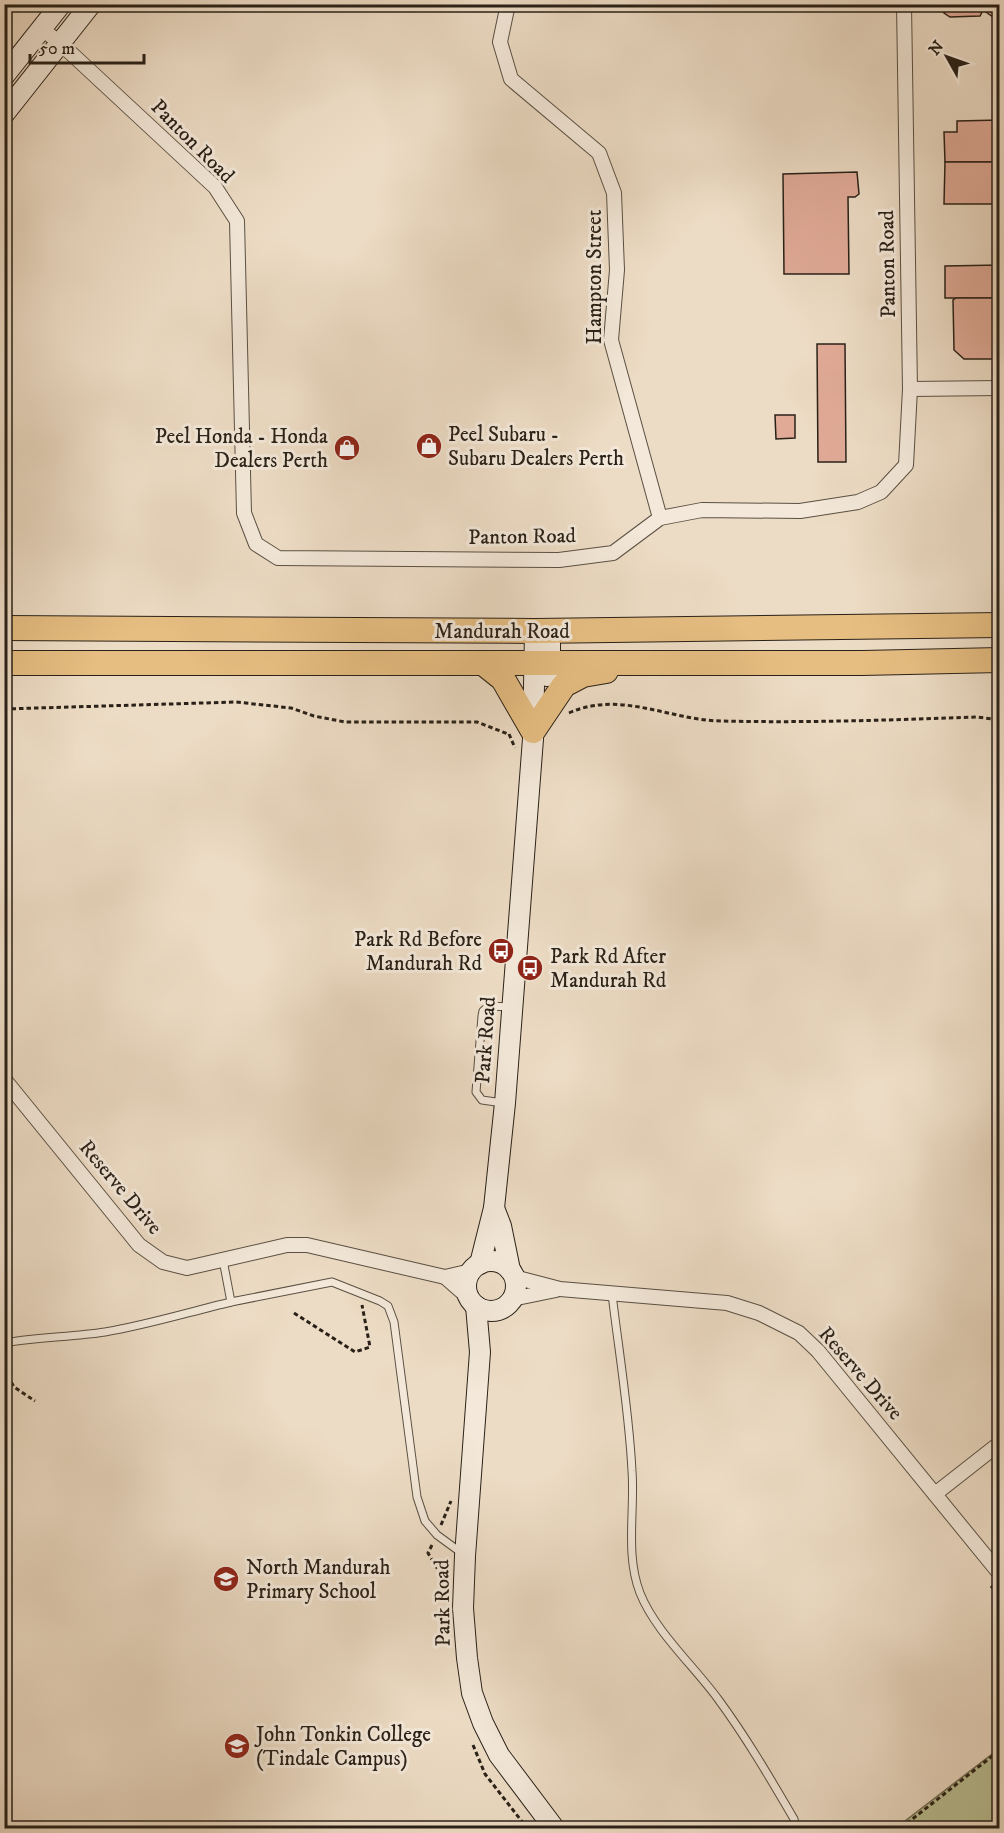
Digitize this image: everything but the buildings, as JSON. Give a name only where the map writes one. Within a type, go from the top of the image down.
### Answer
[{"type":"highway","name":"Mandurah Road","points":[[4,628],[543,631],[999,625]]},
{"type":"highway","name":"Mandurah Road","points":[[4,663],[862,663],[999,660]]},
{"type":"highway","points":[[483,663],[503,679],[533,731],[564,685],[583,675],[654,663]]},
{"type":"street","points":[[4,76],[62,4]]},
{"type":"street","points":[[4,114],[91,4]]},
{"type":"street","name":"Hampton Street","points":[[508,4],[500,42],[511,79],[599,153],[614,193],[617,270],[611,340],[660,518]]},
{"type":"street","name":"Panton Road","points":[[42,29],[60,43],[215,187],[237,221],[244,513],[256,544],[278,558],[558,560],[613,553],[660,518],[702,510],[800,511],[858,502],[881,492],[906,465],[910,389],[904,4]]},
{"type":"street","points":[[910,389],[999,388]]},
{"type":"street","name":"Park Road","points":[[475,1268],[494,1208],[505,1103],[533,731],[543,662],[543,631]]},
{"type":"street","name":"Reserve Drive","points":[[4,1079],[139,1245],[163,1262],[187,1268],[287,1245],[307,1245],[445,1277],[472,1302]]},
{"type":"street","name":"Park Road","points":[[494,1208],[501,1226],[512,1274]]},
{"type":"street","points":[[496,1262],[512,1274],[516,1285],[509,1302],[491,1311],[472,1302],[466,1285],[475,1268],[496,1262]]},
{"type":"street","name":"Reserve Drive","points":[[445,1277],[475,1268]]},
{"type":"street","name":"Reserve Drive","points":[[512,1274],[561,1289],[727,1303],[759,1313],[799,1333],[818,1351],[999,1574]]},
{"type":"street","name":"Reserve Drive","points":[[509,1302],[561,1289]]},
{"type":"street","name":"Park Road","points":[[472,1302],[480,1352],[465,1556],[464,1608],[472,1693],[483,1723],[499,1755],[554,1828]]},
{"type":"street","name":"Park Road","points":[[480,1352],[509,1302]]},
{"type":"street","points":[[935,1494],[999,1443]]},
{"type":"lane","points":[[505,1103],[482,1100],[476,1092],[483,1011],[492,1005],[512,1006]]},
{"type":"lane","points":[[223,1260],[231,1302]]},
{"type":"lane","points":[[4,1343],[107,1331],[231,1302],[332,1282],[380,1301],[388,1306],[391,1312],[417,1497],[424,1521],[437,1536],[465,1556]]},
{"type":"lane","points":[[612,1294],[631,1443],[634,1488],[632,1553],[639,1591],[646,1606],[663,1630],[718,1699],[760,1760],[794,1819],[796,1828]]},
{"type":"path","points":[[294,1313],[355,1352],[370,1347],[360,1293]]},
{"type":"path","points":[[4,1369],[14,1387],[35,1401]]},
{"type":"path","points":[[985,1578],[999,1596]]},
{"type":"path","points":[[901,1828],[999,1750]]},
{"type":"green space","points":[[999,1743],[999,1828],[896,1828],[996,1751]]},
{"type":"place","name":"Peel Subaru - Subaru Dealers Perth","points":[[429,446]]},
{"type":"place","name":"Peel Honda - Honda Dealers Perth","points":[[347,448]]},
{"type":"place","name":"Park Rd Before Mandurah Rd","points":[[501,951]]},
{"type":"place","name":"Park Rd After Mandurah Rd","points":[[530,968]]},
{"type":"place","name":"North Mandurah Primary School","points":[[226,1579]]},
{"type":"place","name":"John Tonkin College (Tindale Campus)","points":[[237,1746]]}]
